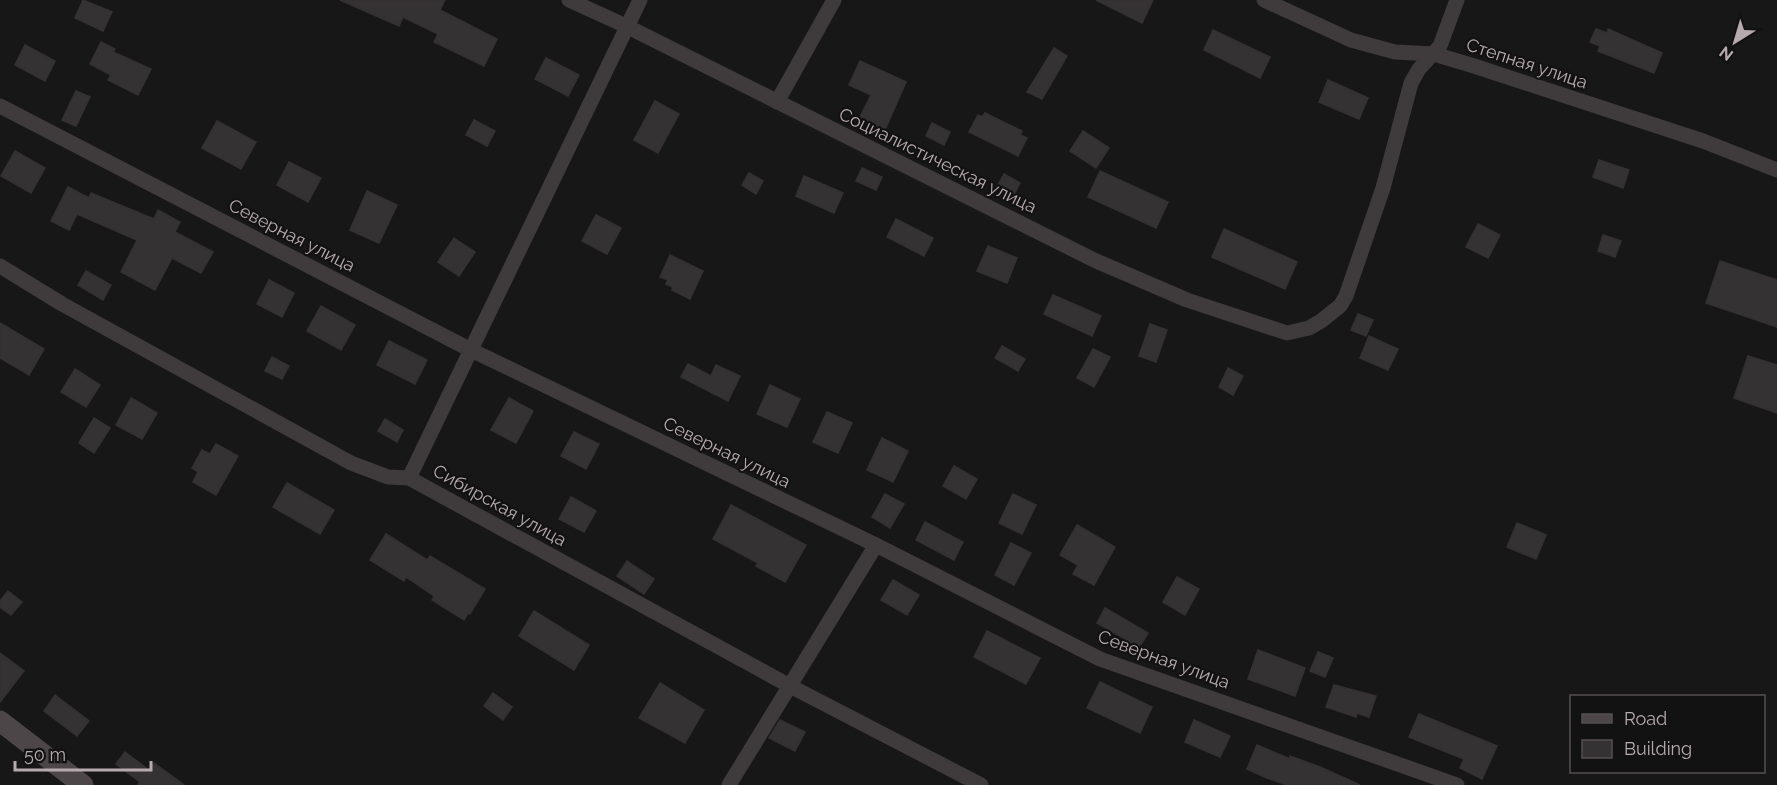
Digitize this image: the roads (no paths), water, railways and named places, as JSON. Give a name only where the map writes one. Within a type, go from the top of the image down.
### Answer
[{"type":"street","name":"Социалистическая улица","points":[[569,0],[626,26],[1142,282],[1276,331],[1297,332],[1321,321],[1340,306],[1346,296],[1383,188],[1411,83],[1419,69],[1434,54]]},
{"type":"street","points":[[409,478],[469,349],[640,0]]},
{"type":"street","points":[[777,102],[834,0]]},
{"type":"street","name":"Степная улица","points":[[1264,0],[1367,45],[1395,52],[1434,54],[1703,141],[1777,171]]},
{"type":"street","points":[[1434,54],[1450,24],[1457,0]]},
{"type":"street","name":"Северная улица","points":[[0,106],[469,349],[876,545],[1100,659],[1457,785]]},
{"type":"street","name":"Сибирская улица","points":[[0,266],[62,304],[351,463],[388,477],[409,478],[790,686],[981,785]]},
{"type":"street","points":[[729,785],[876,545]]},
{"type":"street","points":[[0,721],[83,785]]}]
